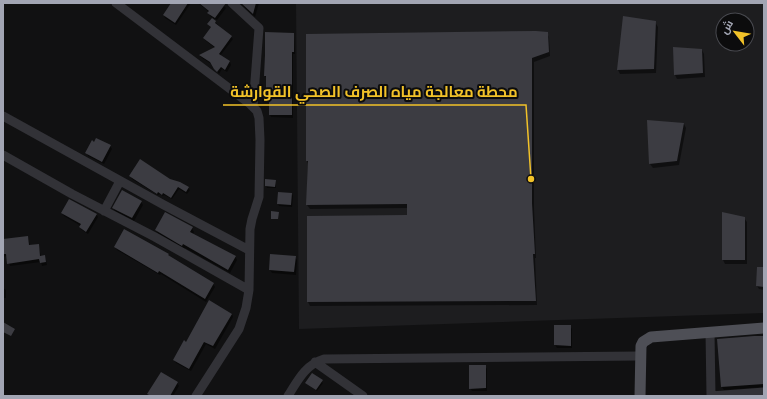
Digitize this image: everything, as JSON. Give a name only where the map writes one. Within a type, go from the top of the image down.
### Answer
[{"type":"main road","points":[[640,396],[640,346],[651,337],[764,328]]},
{"type":"street","points":[[116,3],[253,107],[257,111],[259,118],[259,198],[252,219],[249,250],[249,290],[246,308],[239,329],[196,396]]},
{"type":"street","points":[[232,3],[259,28],[253,107]]},
{"type":"street","points":[[3,116],[249,250]]},
{"type":"street","points":[[3,155],[104,211],[155,237],[249,290]]},
{"type":"street","points":[[104,211],[120,181]]},
{"type":"street","points":[[710,332],[711,396],[764,392]]},
{"type":"street","points":[[288,396],[308,368],[315,362],[324,359],[639,356]]},
{"type":"street","points":[[315,362],[362,396]]},
{"type":"shaded area","points":[[296,3],[764,3],[764,313],[299,329]]},
{"type":"building","points":[[171,3],[188,3],[175,23],[163,15]]},
{"type":"building","points":[[199,3],[226,3],[215,18],[207,13],[209,11]]},
{"type":"building","points":[[241,3],[256,3],[253,14]]},
{"type":"building","points":[[623,16],[656,21],[654,69],[617,70]]},
{"type":"building","points":[[212,18],[216,21],[215,23],[232,36],[219,54],[230,61],[225,70],[221,67],[217,72],[210,62],[199,55],[215,47],[203,38],[211,27],[207,24]]},
{"type":"building","points":[[265,32],[294,33],[294,52],[292,52],[292,115],[269,115],[269,96],[266,96],[266,76],[264,76]]},
{"type":"building","points":[[548,32],[549,52],[532,58],[532,203],[536,301],[307,302],[307,216],[407,215],[407,204],[306,205],[308,161],[306,161],[306,34]]},
{"type":"building","points":[[673,47],[702,49],[703,73],[674,75]]},
{"type":"building","points":[[647,120],[684,123],[677,161],[649,164]]},
{"type":"building","points":[[96,138],[111,145],[102,162],[85,153],[92,140],[94,142]]},
{"type":"building","points":[[140,159],[170,179],[189,187],[186,192],[178,187],[171,198],[163,193],[162,195],[158,192],[157,194],[129,176]]},
{"type":"building","points":[[265,179],[276,180],[275,187],[265,186]]},
{"type":"building","points":[[122,190],[142,201],[132,218],[112,208]]},
{"type":"building","points":[[278,192],[292,193],[291,205],[277,204]]},
{"type":"building","points":[[69,199],[97,214],[86,232],[79,227],[81,224],[61,213]]},
{"type":"building","points":[[271,211],[279,212],[278,219],[271,219]]},
{"type":"building","points":[[165,212],[193,227],[190,232],[236,256],[228,270],[155,230]]},
{"type":"building","points":[[722,212],[745,217],[745,260],[722,260]]},
{"type":"building","points":[[124,229],[169,254],[168,255],[214,283],[205,299],[159,271],[158,273],[114,247]]},
{"type":"building","points":[[28,236],[29,245],[39,244],[40,256],[45,255],[46,262],[40,263],[39,259],[7,264],[6,254],[3,254],[3,239]]},
{"type":"building","points":[[270,254],[296,256],[294,272],[269,270]]},
{"type":"building","points":[[757,267],[764,267],[764,287],[756,286]]},
{"type":"building","points":[[209,300],[232,314],[213,346],[204,342],[189,369],[173,360],[184,340],[186,342]]},
{"type":"building","points":[[3,322],[15,329],[11,336],[3,332]]},
{"type":"building","points":[[554,325],[571,325],[571,346],[554,345]]},
{"type":"building","points":[[764,336],[764,384],[721,387],[717,339]]},
{"type":"building","points":[[469,365],[486,365],[486,388],[469,389]]},
{"type":"building","points":[[161,372],[178,382],[170,396],[151,396],[147,394]]},
{"type":"building","points":[[312,373],[323,380],[316,390],[305,383]]},
{"type":"place","name":"محطة معالجة مياه الصرف الصحي القوارشة","points":[[531,179]]}]
